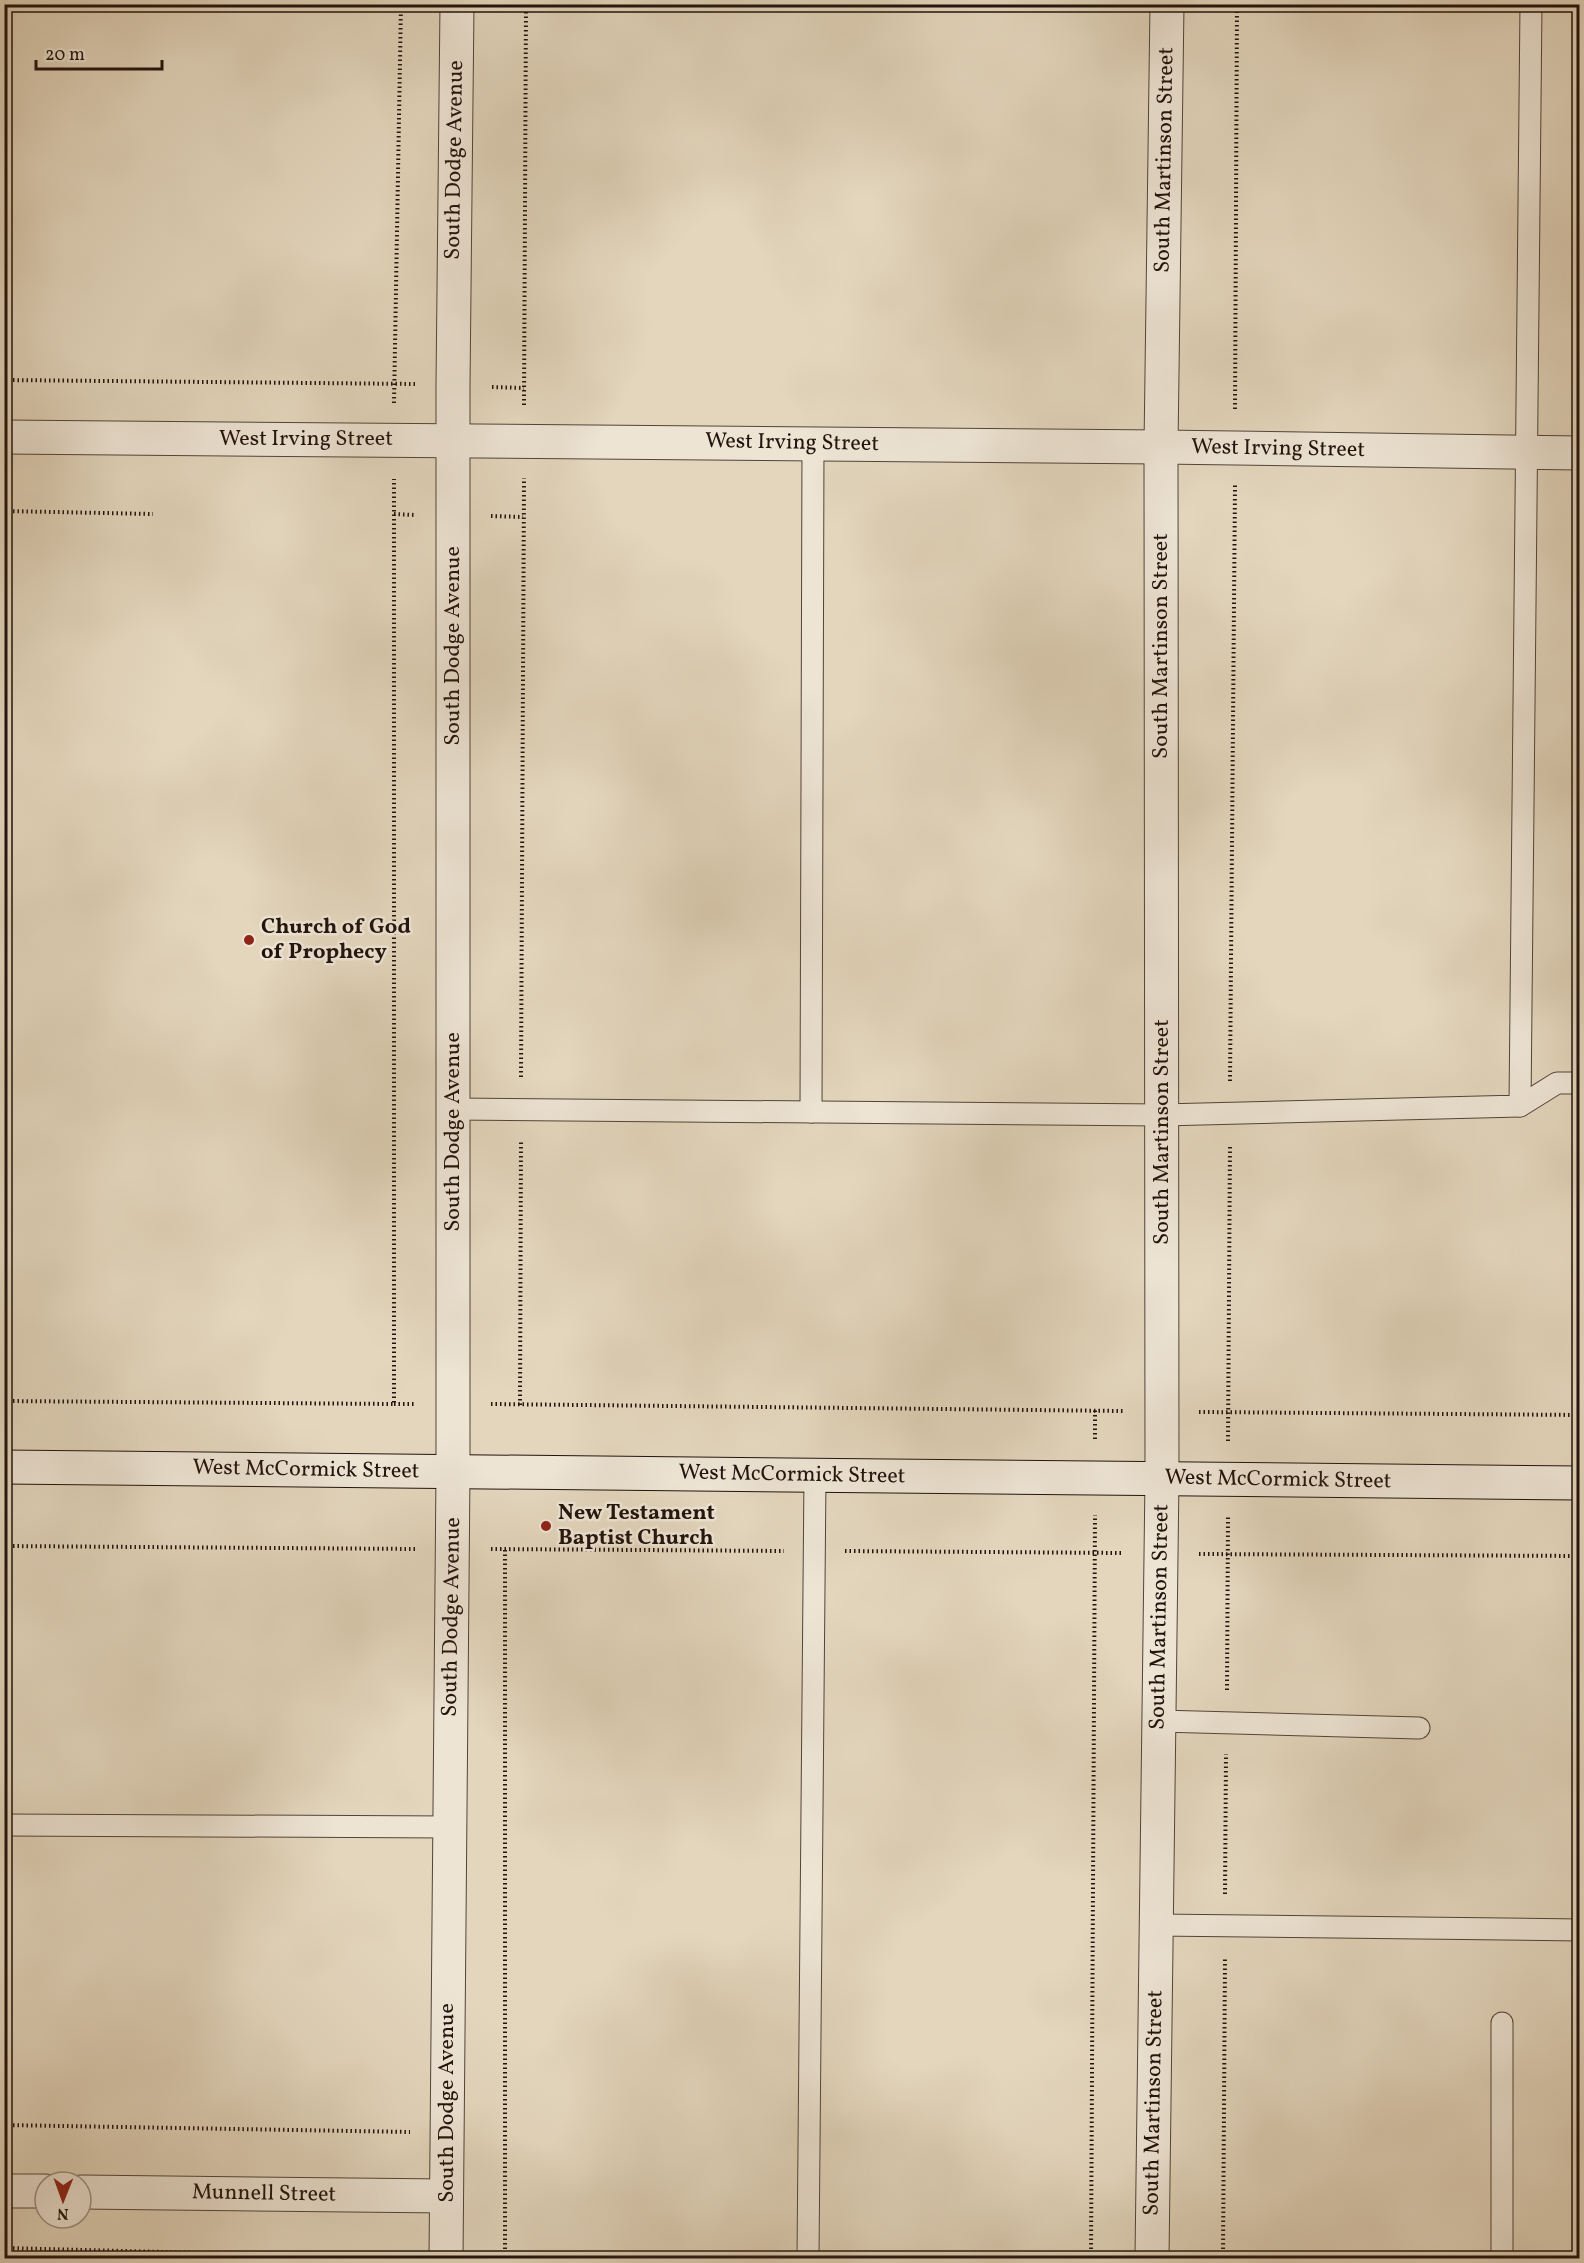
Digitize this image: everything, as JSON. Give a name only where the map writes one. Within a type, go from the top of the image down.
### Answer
[{"type":"street","name":"South Dodge Avenue","points":[[446,2259],[453,1472],[453,385],[457,4]]},
{"type":"street","name":"South Martinson Street","points":[[1152,2259],[1162,1478],[1161,447],[1167,4]]},
{"type":"street","name":"West Irving Street","points":[[4,437],[1580,453]]},
{"type":"street","name":"West McCormick Street","points":[[4,1467],[1580,1483]]},
{"type":"street","points":[[4,2191],[33,2191]]},
{"type":"street","name":"Munnell Street","points":[[93,2192],[446,2196]]},
{"type":"lane","points":[[1520,1106],[1531,4]]},
{"type":"lane","points":[[811,1112],[813,444]]},
{"type":"lane","points":[[453,1108],[1162,1115],[1520,1106],[1557,1083],[1580,1083]]},
{"type":"lane","points":[[808,2259],[815,1475]]},
{"type":"lane","points":[[1159,1721],[1419,1728]]},
{"type":"lane","points":[[4,1825],[450,1827]]},
{"type":"lane","points":[[1156,1925],[1580,1930]]},
{"type":"lane","points":[[1502,2023],[1502,2259]]},
{"type":"path","points":[[394,1404],[393,440],[400,4]]},
{"type":"path","points":[[520,1404],[526,4]]},
{"type":"path","points":[[1223,2259],[1238,4]]},
{"type":"path","points":[[4,380],[394,383],[524,388]]},
{"type":"path","points":[[4,511],[153,514]]},
{"type":"path","points":[[4,1401],[1580,1415]]},
{"type":"path","points":[[1091,2259],[1095,1410]]},
{"type":"path","points":[[505,1549],[505,2259]]},
{"type":"path","points":[[4,2125],[411,2132]]},
{"type":"path","points":[[4,2248],[411,2259]]},
{"type":"place","name":"Church of God of Prophecy","points":[[249,940]]},
{"type":"place","name":"New Testament Baptist Church","points":[[546,1526]]}]
